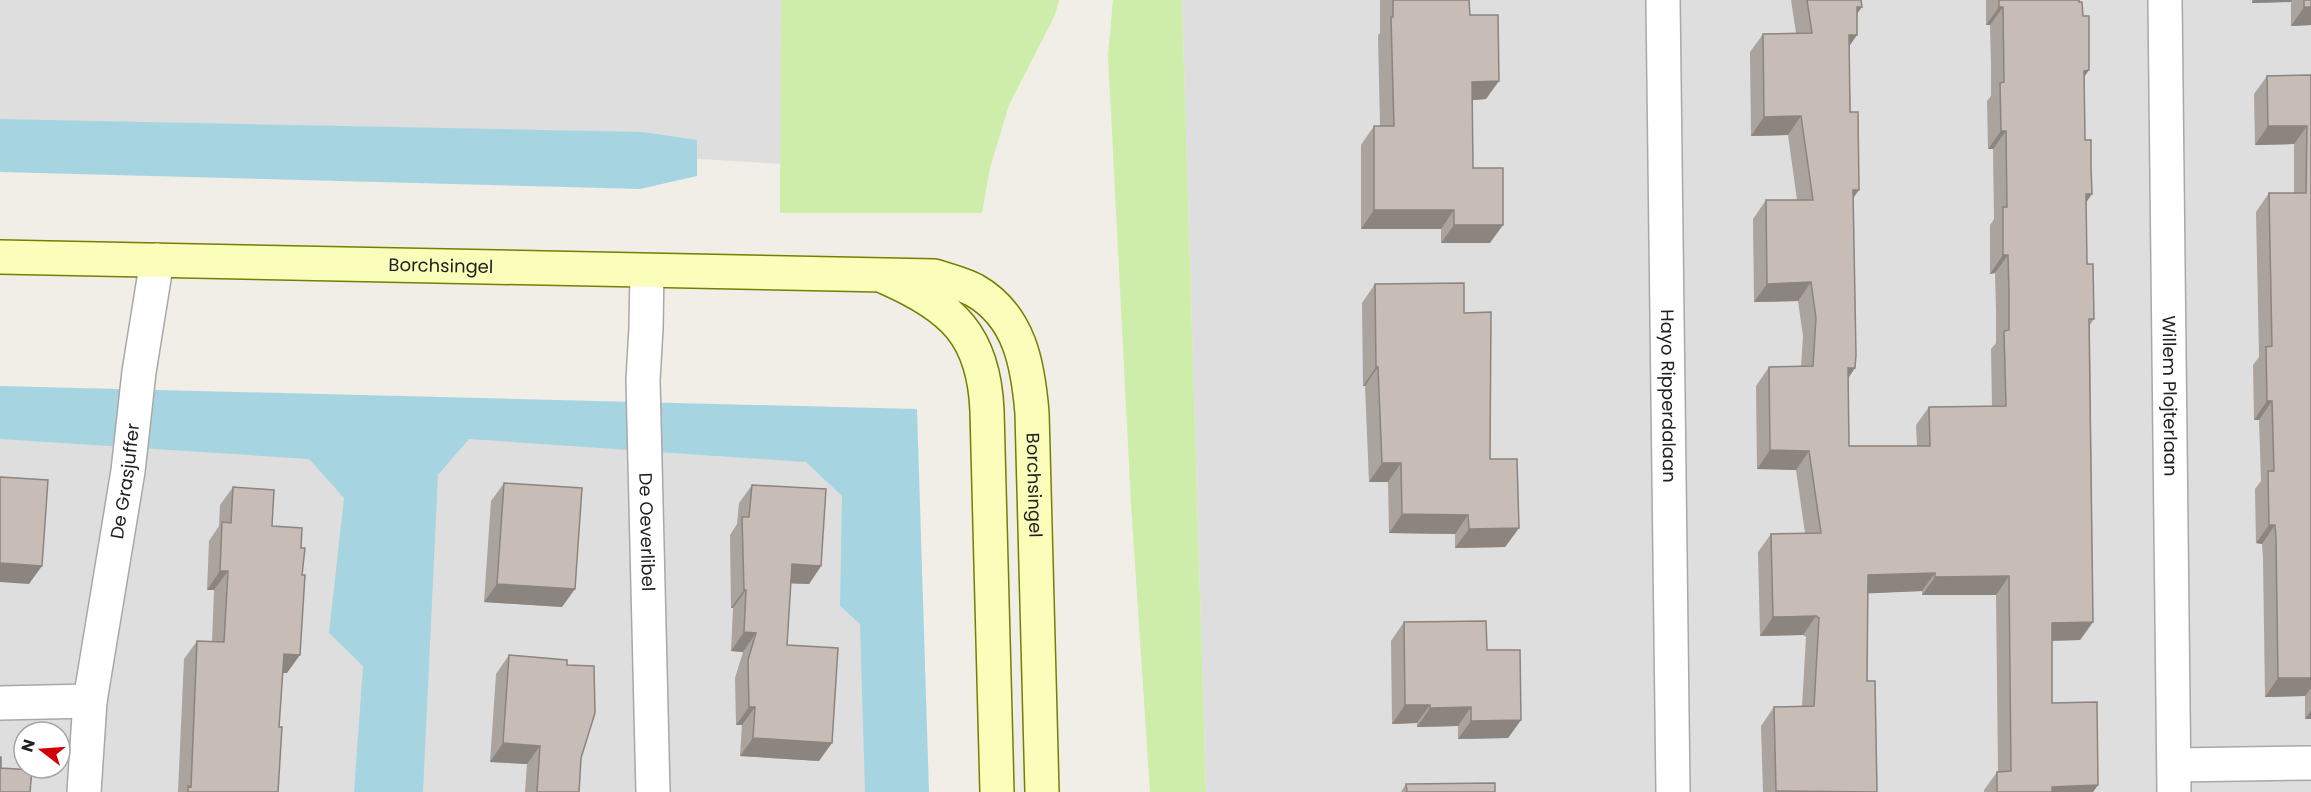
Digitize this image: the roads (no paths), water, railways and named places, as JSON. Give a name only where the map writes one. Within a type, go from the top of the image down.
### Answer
[{"type":"main road","name":"Borchsingel","points":[[0,257],[934,276],[974,290],[1001,312],[1021,346],[1029,375],[1032,413],[1042,792]]},
{"type":"main road","name":"Borchsingel","points":[[883,276],[914,290],[939,307],[966,332],[981,362],[986,393],[997,792]]},
{"type":"street","name":"Hayo Ripperdalaan","points":[[1663,0],[1673,792]]},
{"type":"street","name":"Willem Plojterlaan","points":[[2165,0],[2174,779]]},
{"type":"street","name":"De Grasjuffer","points":[[84,792],[90,701],[128,471],[139,372],[157,260]]},
{"type":"street","name":"De Oeverlibel","points":[[646,271],[643,380],[653,792]]},
{"type":"street","points":[[0,703],[90,701]]},
{"type":"street","points":[[2174,779],[2311,763]]},
{"type":"water","points":[[0,119],[643,132],[697,140],[697,176],[640,189],[0,172]]},
{"type":"water","points":[[0,386],[917,409],[929,792],[865,792],[860,624],[840,606],[842,496],[806,462],[469,439],[438,475],[423,792],[354,792],[363,666],[329,633],[344,498],[309,459],[0,439]]}]
